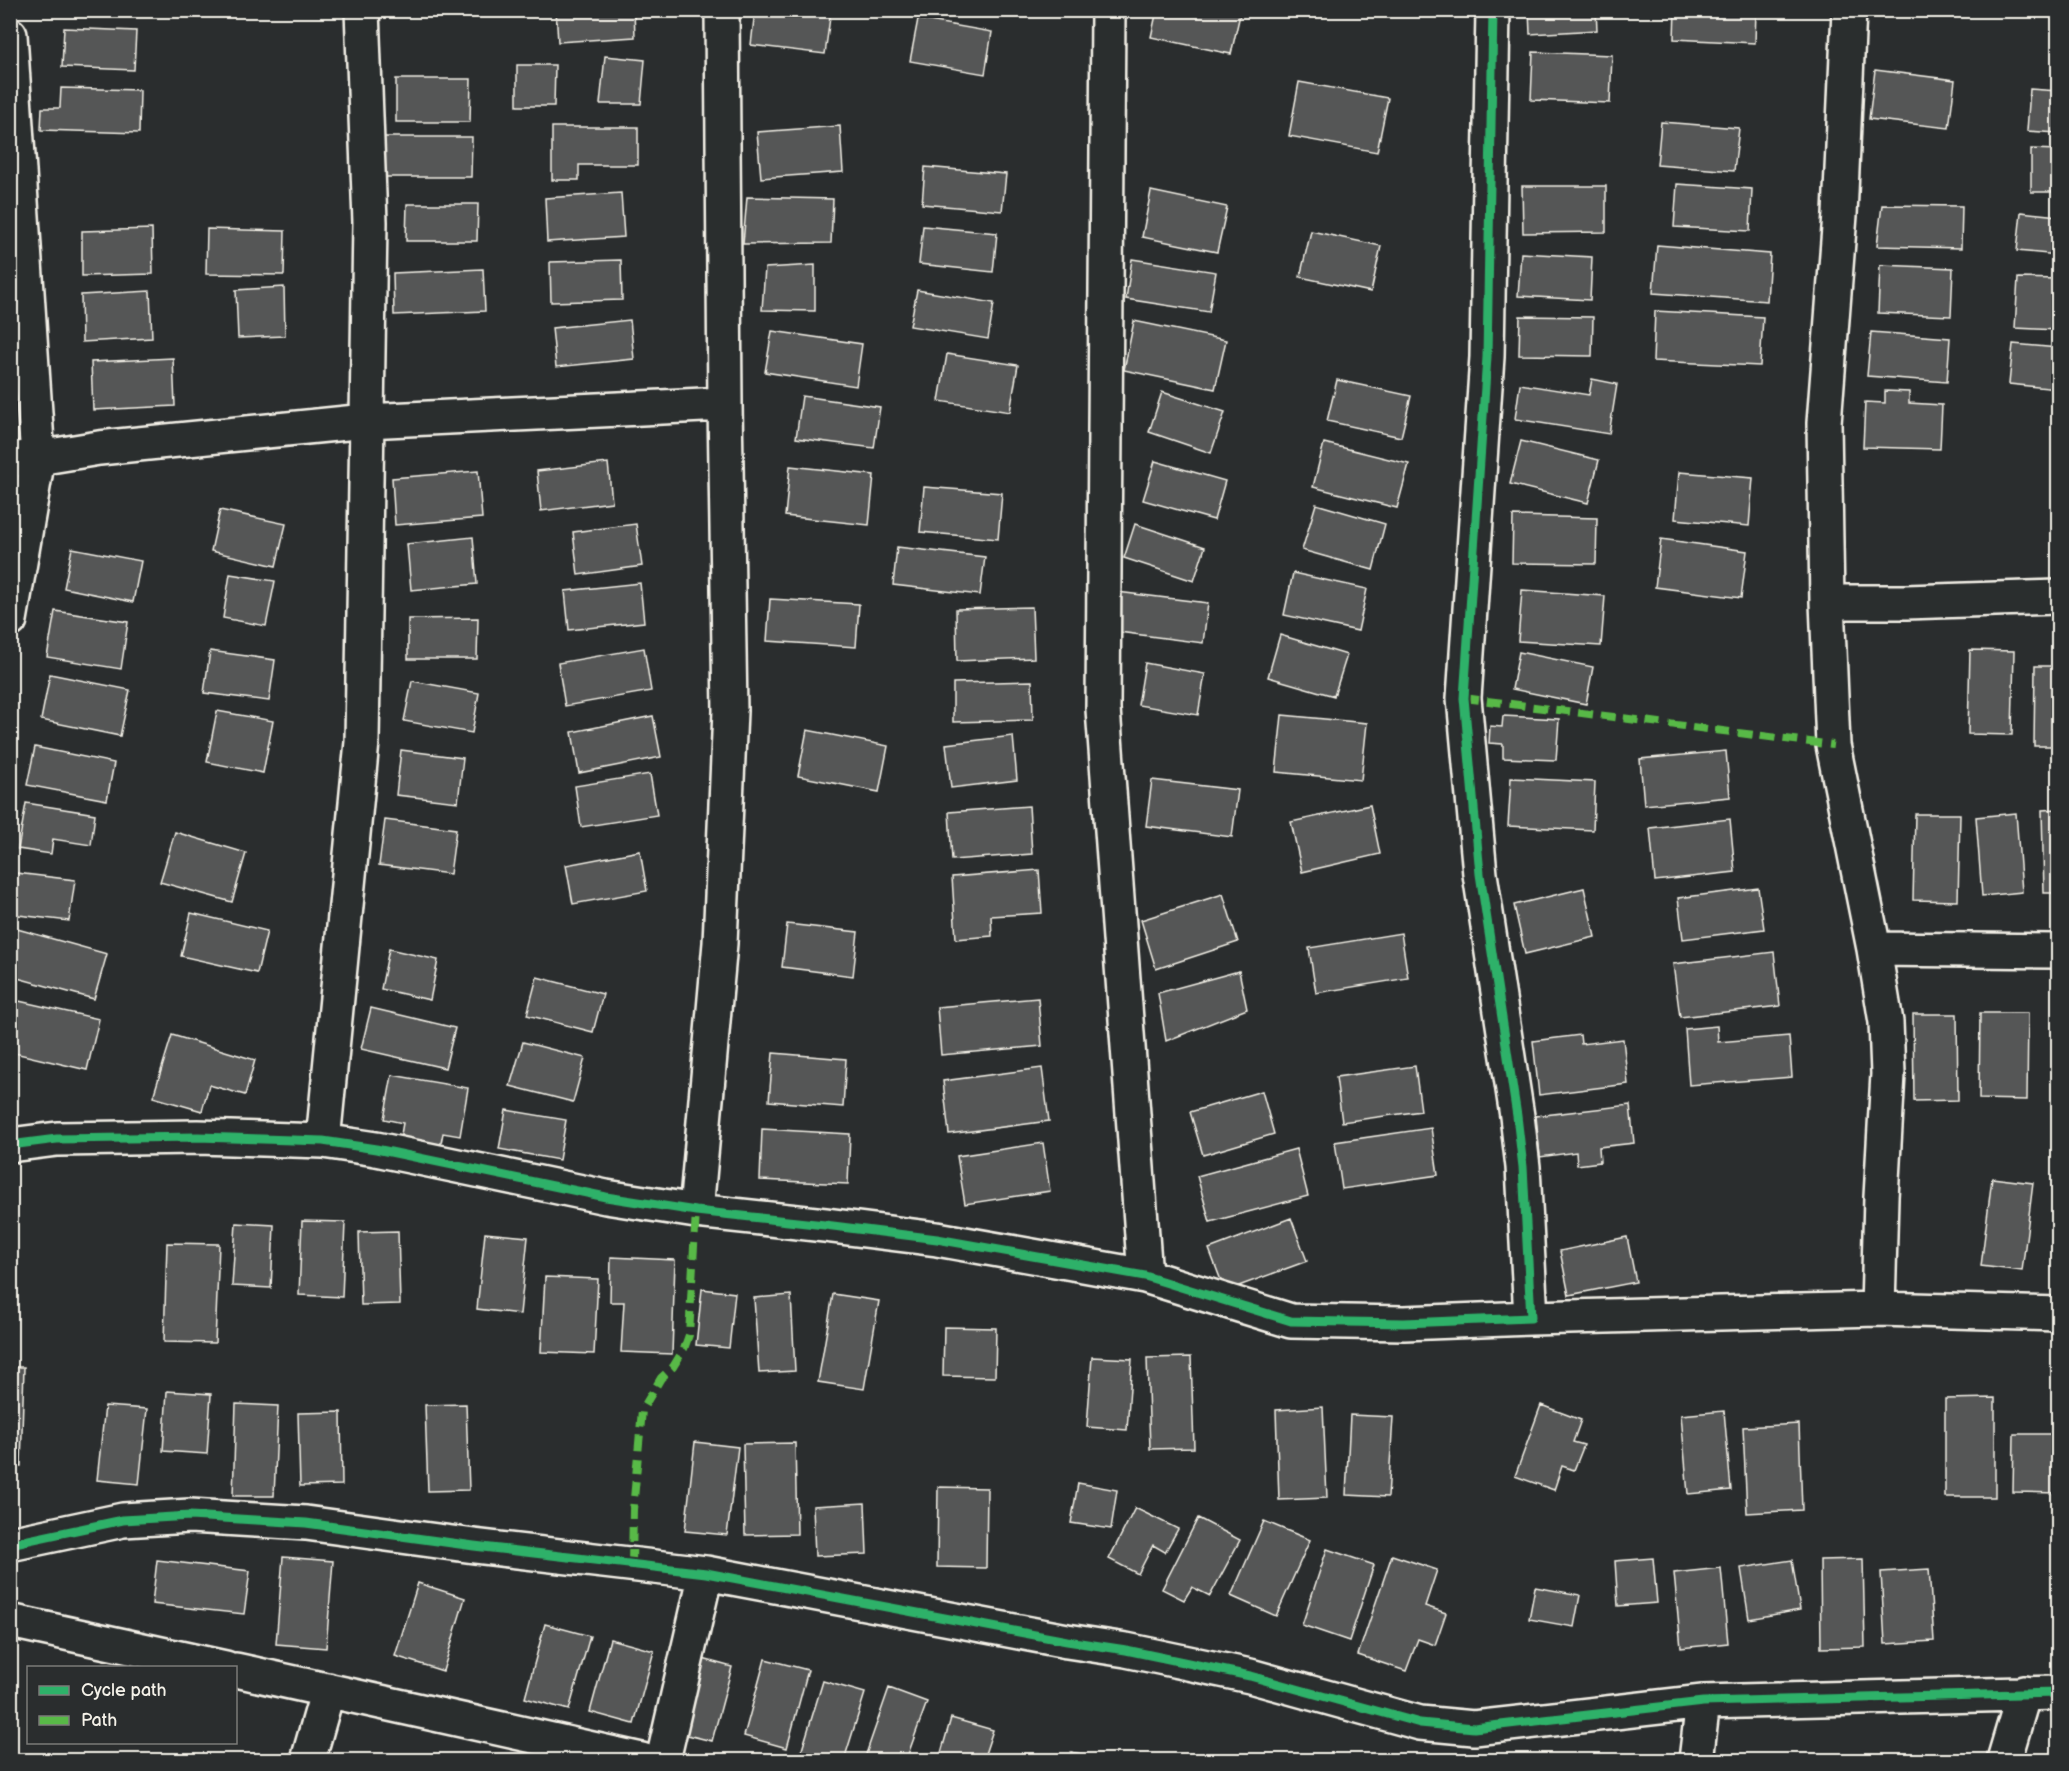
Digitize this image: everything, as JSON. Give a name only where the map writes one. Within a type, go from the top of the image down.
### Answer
[{"type":"street","points":[[323,1141],[362,742],[370,222],[362,10]]},
{"type":"street","points":[[696,1211],[720,943],[730,711],[722,10]]},
{"type":"street","points":[[1108,10],[1103,709],[1145,1276]]},
{"type":"street","points":[[1493,10],[1487,357],[1464,698],[1480,874],[1517,1116],[1525,1198],[1531,1318]]},
{"type":"street","points":[[1849,10],[1840,215],[1824,423],[1827,602],[1833,745],[1874,949],[1886,1022],[1888,1074],[1878,1309]]},
{"type":"street","points":[[10,35],[24,458],[10,620]]},
{"type":"street","points":[[24,458],[99,448],[366,421],[725,404]]},
{"type":"street","points":[[1827,602],[2058,597]]},
{"type":"street","points":[[1874,949],[2058,951]]},
{"type":"street","points":[[10,1145],[57,1139],[175,1137],[323,1141],[376,1149],[606,1197],[696,1211],[937,1239],[1145,1276],[1291,1321],[1404,1323],[1878,1309],[2058,1314]]},
{"type":"street","points":[[10,1544],[123,1520],[190,1516],[306,1523],[705,1573],[1126,1650],[1239,1674],[1420,1723],[1474,1728],[1703,1702],[2058,1693]]},
{"type":"street","points":[[663,1761],[705,1573]]},
{"type":"street","points":[[10,1621],[217,1666]]},
{"type":"street","points":[[237,1670],[642,1761]]},
{"type":"street","points":[[308,1761],[328,1690]]},
{"type":"street","points":[[2004,1761],[2024,1694]]},
{"type":"street","points":[[1696,1761],[1703,1702]]},
{"type":"building","points":[[556,10],[634,10],[635,37],[558,42]]},
{"type":"building","points":[[755,10],[831,10],[825,54],[751,45]]},
{"type":"building","points":[[1157,10],[1241,10],[1231,54],[1151,37]]},
{"type":"building","points":[[1529,10],[1596,10],[1597,30],[1530,34]]},
{"type":"building","points":[[1675,10],[1756,10],[1755,43],[1674,39]]},
{"type":"building","points":[[918,19],[992,32],[985,74],[910,61]]},
{"type":"building","points":[[64,28],[136,31],[134,70],[62,67]]},
{"type":"building","points":[[1533,52],[1612,55],[1610,103],[1531,100]]},
{"type":"building","points":[[605,56],[645,60],[641,104],[600,104]]},
{"type":"building","points":[[517,65],[555,65],[554,106],[517,106]]},
{"type":"building","points":[[1875,70],[1955,80],[1949,128],[1869,119]]},
{"type":"building","points":[[396,79],[471,79],[470,122],[396,122]]},
{"type":"building","points":[[1299,82],[1388,98],[1377,152],[1289,136]]},
{"type":"building","points":[[61,88],[140,90],[139,133],[41,130],[42,108],[60,108]]},
{"type":"building","points":[[2030,89],[2058,91],[2058,133],[2027,131]]},
{"type":"building","points":[[1661,122],[1739,128],[1734,171],[1657,165]]},
{"type":"building","points":[[840,126],[843,172],[761,178],[757,132]]},
{"type":"building","points":[[552,127],[638,127],[638,165],[579,165],[579,180],[552,180]]},
{"type":"building","points":[[382,137],[472,137],[471,177],[381,177]]},
{"type":"building","points":[[2031,149],[2058,150],[2058,192],[2031,192]]},
{"type":"building","points":[[925,167],[1006,174],[1002,211],[922,204]]},
{"type":"building","points":[[1677,184],[1752,189],[1750,231],[1674,227]]},
{"type":"building","points":[[1522,186],[1606,186],[1606,232],[1523,233]]},
{"type":"building","points":[[1151,191],[1227,207],[1217,252],[1142,237]]},
{"type":"building","points":[[621,193],[624,237],[547,242],[545,198]]},
{"type":"building","points":[[747,197],[833,199],[831,243],[743,244]]},
{"type":"building","points":[[407,204],[478,204],[477,241],[406,241]]},
{"type":"building","points":[[1882,205],[1962,206],[1961,248],[1877,246]]},
{"type":"building","points":[[2021,212],[2058,216],[2058,255],[2017,251]]},
{"type":"building","points":[[923,226],[997,233],[993,272],[919,264]]},
{"type":"building","points":[[152,229],[153,274],[82,276],[82,231]]},
{"type":"building","points":[[207,229],[285,231],[284,275],[206,274]]},
{"type":"building","points":[[1311,231],[1381,246],[1371,292],[1300,277]]},
{"type":"building","points":[[1657,245],[1770,254],[1767,301],[1653,293]]},
{"type":"building","points":[[1521,253],[1592,257],[1590,300],[1518,296]]},
{"type":"building","points":[[1132,259],[1216,272],[1209,312],[1126,299]]},
{"type":"building","points":[[621,260],[622,300],[551,302],[550,262]]},
{"type":"building","points":[[815,265],[815,311],[762,310],[765,268]]},
{"type":"building","points":[[1880,265],[1953,268],[1951,316],[1878,313]]},
{"type":"building","points":[[483,269],[485,311],[394,315],[393,273]]},
{"type":"building","points":[[2018,278],[2058,279],[2058,330],[2015,328]]},
{"type":"building","points":[[284,287],[285,336],[238,338],[236,290]]},
{"type":"building","points":[[917,290],[994,303],[988,339],[910,326]]},
{"type":"building","points":[[150,291],[152,338],[82,342],[81,295]]},
{"type":"building","points":[[1655,311],[1763,317],[1760,366],[1653,361]]},
{"type":"building","points":[[1520,316],[1593,317],[1592,356],[1519,355]]},
{"type":"building","points":[[630,320],[634,359],[556,367],[552,328]]},
{"type":"building","points":[[1134,321],[1226,340],[1215,389],[1124,370]]},
{"type":"building","points":[[772,331],[862,344],[856,386],[765,372]]},
{"type":"building","points":[[1871,332],[1950,338],[1947,382],[1867,376]]},
{"type":"building","points":[[2013,344],[2058,348],[2058,389],[2009,384]]},
{"type":"building","points":[[947,354],[1018,365],[1010,412],[939,401]]},
{"type":"building","points":[[173,358],[175,406],[93,410],[91,362]]},
{"type":"building","points":[[1592,379],[1617,384],[1609,434],[1515,419],[1520,384],[1589,395]]},
{"type":"building","points":[[1337,380],[1411,396],[1401,437],[1327,421]]},
{"type":"building","points":[[1885,391],[1909,392],[1909,403],[1942,405],[1940,449],[1863,447],[1865,402],[1885,403]]},
{"type":"building","points":[[1162,392],[1225,412],[1211,453],[1149,432]]},
{"type":"building","points":[[802,396],[880,407],[874,448],[796,438]]},
{"type":"building","points":[[1521,441],[1599,460],[1588,503],[1510,484]]},
{"type":"building","points":[[1324,443],[1409,464],[1397,508],[1313,487]]},
{"type":"building","points":[[1155,461],[1225,481],[1214,520],[1143,500]]},
{"type":"building","points":[[608,463],[612,502],[541,511],[537,471]]},
{"type":"building","points":[[790,466],[874,475],[869,525],[785,516]]},
{"type":"building","points":[[478,471],[482,518],[395,525],[392,478]]},
{"type":"building","points":[[1679,472],[1753,478],[1749,526],[1675,519]]},
{"type":"building","points":[[924,487],[1002,493],[998,539],[920,532]]},
{"type":"building","points":[[1316,504],[1385,524],[1373,570],[1302,550]]},
{"type":"building","points":[[220,510],[286,524],[276,566],[211,551]]},
{"type":"building","points":[[1513,516],[1597,518],[1596,564],[1512,563]]},
{"type":"building","points":[[636,524],[642,566],[578,575],[573,532]]},
{"type":"building","points":[[1135,524],[1205,547],[1194,581],[1124,558]]},
{"type":"building","points":[[473,537],[477,584],[411,590],[407,544]]},
{"type":"building","points":[[1661,539],[1747,551],[1741,598],[1655,587]]},
{"type":"building","points":[[897,547],[985,557],[980,595],[893,585]]},
{"type":"building","points":[[72,548],[141,561],[133,602],[64,588]]},
{"type":"building","points":[[1293,573],[1367,589],[1358,631],[1284,615]]},
{"type":"building","points":[[230,574],[275,581],[266,626],[223,618]]},
{"type":"building","points":[[640,583],[644,622],[569,630],[565,591]]},
{"type":"building","points":[[1522,590],[1605,596],[1601,646],[1518,641]]},
{"type":"building","points":[[1117,592],[1208,603],[1203,643],[1111,631]]},
{"type":"building","points":[[770,599],[859,604],[856,647],[767,641]]},
{"type":"building","points":[[1032,607],[1034,658],[957,661],[956,609]]},
{"type":"building","points":[[55,611],[128,622],[121,669],[47,657]]},
{"type":"building","points":[[478,618],[477,659],[408,659],[408,619]]},
{"type":"building","points":[[1280,635],[1347,655],[1334,696],[1268,677]]},
{"type":"building","points":[[644,648],[651,691],[565,706],[558,663]]},
{"type":"building","points":[[1970,650],[2014,651],[2012,735],[1968,734]]},
{"type":"building","points":[[210,651],[275,660],[269,701],[204,693]]},
{"type":"building","points":[[1519,652],[1593,667],[1586,704],[1512,689]]},
{"type":"building","points":[[1145,663],[1205,674],[1198,715],[1138,705]]},
{"type":"building","points":[[2035,666],[2058,666],[2058,746],[2034,746]]},
{"type":"building","points":[[50,674],[130,690],[120,736],[41,720]]},
{"type":"building","points":[[412,681],[479,693],[472,733],[404,721]]},
{"type":"building","points":[[1032,681],[1033,720],[953,722],[953,683]]},
{"type":"building","points":[[217,711],[273,721],[263,773],[207,762]]},
{"type":"building","points":[[1282,715],[1367,723],[1361,780],[1276,772]]},
{"type":"building","points":[[653,716],[661,757],[579,773],[572,732]]},
{"type":"building","points":[[1503,716],[1559,719],[1556,760],[1503,758],[1503,744],[1489,743],[1490,726],[1502,727]]},
{"type":"building","points":[[807,730],[888,746],[879,792],[798,776]]},
{"type":"building","points":[[1013,736],[1017,780],[951,788],[946,744]]},
{"type":"building","points":[[35,747],[114,763],[107,800],[27,785]]},
{"type":"building","points":[[401,750],[463,758],[458,802],[396,795]]},
{"type":"building","points":[[1726,751],[1730,797],[1644,805],[1640,759]]},
{"type":"building","points":[[650,774],[657,815],[581,827],[575,786]]},
{"type":"building","points":[[1511,778],[1595,782],[1593,830],[1508,826]]},
{"type":"building","points":[[1152,780],[1238,790],[1232,837],[1146,826]]},
{"type":"building","points":[[26,803],[95,814],[91,845],[53,839],[51,854],[18,849]]},
{"type":"building","points":[[1370,805],[1380,854],[1302,872],[1291,822]]},
{"type":"building","points":[[1029,806],[1032,854],[952,860],[949,812]]},
{"type":"building","points":[[2058,809],[2058,893],[2044,893],[2042,810]]},
{"type":"building","points":[[2016,813],[2022,892],[1982,896],[1976,817]]},
{"type":"building","points":[[1915,814],[1960,814],[1958,901],[1913,900]]},
{"type":"building","points":[[1730,819],[1735,872],[1655,881],[1650,828]]},
{"type":"building","points":[[385,820],[456,829],[450,874],[379,865]]},
{"type":"building","points":[[175,832],[246,853],[232,902],[160,882]]},
{"type":"building","points":[[640,851],[647,891],[573,904],[566,865]]},
{"type":"building","points":[[1039,870],[1042,913],[991,916],[992,936],[956,939],[952,877]]},
{"type":"building","points":[[16,873],[75,880],[69,921],[10,914]]},
{"type":"building","points":[[1584,888],[1595,937],[1525,954],[1514,905]]},
{"type":"building","points":[[1758,888],[1764,929],[1683,939],[1678,898]]},
{"type":"building","points":[[1223,894],[1238,942],[1156,969],[1141,920]]},
{"type":"building","points":[[191,913],[267,931],[257,973],[181,956]]},
{"type":"building","points":[[787,924],[858,932],[853,976],[782,967]]},
{"type":"building","points":[[10,927],[107,954],[94,999],[10,976]]},
{"type":"building","points":[[1401,933],[1408,978],[1316,993],[1309,948]]},
{"type":"building","points":[[389,949],[438,960],[430,1000],[381,989]]},
{"type":"building","points":[[1774,952],[1780,1006],[1680,1017],[1673,964]]},
{"type":"building","points":[[1239,971],[1247,1009],[1166,1041],[1158,993]]},
{"type":"building","points":[[537,977],[603,994],[593,1032],[527,1015]]},
{"type":"building","points":[[1038,998],[1042,1046],[941,1055],[937,1007]]},
{"type":"building","points":[[10,999],[99,1019],[87,1070],[10,1052]]},
{"type":"building","points":[[371,1008],[455,1028],[445,1068],[361,1049]]},
{"type":"building","points":[[1980,1013],[2028,1013],[2027,1100],[1979,1099]]},
{"type":"building","points":[[1913,1014],[1957,1014],[1958,1100],[1914,1101]]},
{"type":"building","points":[[1717,1026],[1718,1042],[1789,1036],[1792,1077],[1689,1085],[1685,1029]]},
{"type":"building","points":[[172,1035],[255,1060],[245,1095],[209,1085],[202,1111],[153,1097]]},
{"type":"building","points":[[1580,1035],[1581,1044],[1623,1039],[1628,1084],[1539,1095],[1533,1041]]},
{"type":"building","points":[[523,1042],[585,1058],[573,1102],[510,1086]]},
{"type":"building","points":[[773,1053],[846,1059],[843,1107],[769,1101]]},
{"type":"building","points":[[1415,1066],[1421,1111],[1342,1122],[1336,1077]]},
{"type":"building","points":[[1042,1068],[1049,1121],[949,1134],[943,1081]]},
{"type":"building","points":[[392,1075],[468,1088],[460,1136],[443,1133],[439,1153],[399,1146],[403,1123],[384,1119]]},
{"type":"building","points":[[1262,1091],[1274,1134],[1203,1155],[1190,1112]]},
{"type":"building","points":[[1630,1105],[1634,1143],[1599,1147],[1600,1162],[1577,1165],[1576,1152],[1540,1157],[1536,1116]]},
{"type":"building","points":[[506,1110],[566,1120],[559,1160],[499,1149]]},
{"type":"building","points":[[1431,1128],[1438,1175],[1342,1189],[1335,1142]]},
{"type":"building","points":[[762,1129],[850,1134],[848,1184],[760,1180]]},
{"type":"building","points":[[1043,1143],[1050,1191],[965,1204],[957,1156]]},
{"type":"building","points":[[1296,1149],[1308,1196],[1210,1222],[1197,1176]]},
{"type":"building","points":[[1992,1178],[2033,1183],[2022,1271],[1981,1266]]},
{"type":"building","points":[[2052,1185],[2058,1185],[2058,1263]]},
{"type":"building","points":[[1291,1218],[1307,1261],[1225,1291],[1209,1249]]},
{"type":"building","points":[[302,1221],[345,1222],[342,1297],[299,1295]]},
{"type":"building","points":[[236,1223],[274,1225],[271,1288],[232,1286]]},
{"type":"building","points":[[398,1231],[400,1304],[361,1305],[359,1232]]},
{"type":"building","points":[[485,1233],[528,1237],[520,1314],[477,1309]]},
{"type":"building","points":[[1627,1237],[1636,1282],[1569,1295],[1560,1251]]},
{"type":"building","points":[[167,1243],[219,1244],[215,1343],[164,1342]]},
{"type":"building","points":[[611,1257],[675,1260],[672,1354],[621,1352],[624,1302],[610,1302]]},
{"type":"building","points":[[545,1277],[598,1279],[594,1354],[541,1352]]},
{"type":"building","points":[[702,1289],[735,1293],[729,1348],[696,1345]]},
{"type":"building","points":[[833,1294],[879,1301],[864,1389],[818,1382]]},
{"type":"building","points":[[791,1295],[795,1371],[759,1373],[754,1298]]},
{"type":"building","points":[[944,1327],[996,1328],[995,1377],[943,1376]]},
{"type":"building","points":[[1092,1357],[1132,1359],[1127,1430],[1087,1427]]},
{"type":"building","points":[[1191,1357],[1194,1448],[1150,1449],[1147,1358]]},
{"type":"building","points":[[10,1367],[24,1367],[21,1466],[10,1466]]},
{"type":"building","points":[[167,1391],[211,1394],[207,1454],[163,1451]]},
{"type":"building","points":[[1995,1398],[1995,1497],[1945,1497],[1945,1399]]},
{"type":"building","points":[[236,1404],[278,1406],[274,1496],[233,1496]]},
{"type":"building","points":[[466,1404],[469,1490],[428,1491],[425,1405]]},
{"type":"building","points":[[1541,1405],[1581,1420],[1573,1442],[1584,1445],[1574,1470],[1562,1466],[1554,1490],[1515,1476]]},
{"type":"building","points":[[105,1406],[147,1409],[139,1484],[97,1480]]},
{"type":"building","points":[[1323,1407],[1327,1498],[1279,1500],[1276,1410]]},
{"type":"building","points":[[1724,1411],[1731,1490],[1688,1494],[1681,1415]]},
{"type":"building","points":[[341,1412],[342,1485],[300,1486],[298,1413]]},
{"type":"building","points":[[1350,1415],[1393,1417],[1388,1497],[1346,1495]]},
{"type":"building","points":[[1799,1424],[1802,1510],[1747,1513],[1743,1427]]},
{"type":"building","points":[[2014,1434],[2058,1434],[2058,1493],[2013,1492]]},
{"type":"building","points":[[695,1442],[738,1447],[727,1535],[685,1531]]},
{"type":"building","points":[[795,1443],[797,1534],[745,1535],[743,1444]]},
{"type":"building","points":[[1078,1483],[1117,1490],[1111,1529],[1071,1523]]},
{"type":"building","points":[[938,1487],[987,1488],[986,1568],[937,1567]]},
{"type":"building","points":[[865,1503],[867,1554],[815,1556],[813,1506]]},
{"type":"building","points":[[1135,1508],[1178,1529],[1165,1552],[1153,1545],[1138,1574],[1109,1559]]},
{"type":"building","points":[[1198,1518],[1240,1540],[1210,1596],[1192,1587],[1184,1600],[1162,1589]]},
{"type":"building","points":[[1264,1521],[1310,1540],[1276,1616],[1231,1596]]},
{"type":"building","points":[[1327,1549],[1374,1565],[1349,1641],[1302,1625]]},
{"type":"building","points":[[1392,1555],[1437,1570],[1425,1606],[1446,1613],[1435,1645],[1418,1639],[1406,1671],[1358,1655]]},
{"type":"building","points":[[283,1557],[333,1561],[326,1648],[276,1644]]},
{"type":"building","points":[[1653,1558],[1657,1603],[1618,1606],[1615,1561]]},
{"type":"building","points":[[1863,1559],[1865,1647],[1821,1648],[1820,1560]]},
{"type":"building","points":[[157,1560],[250,1571],[244,1614],[152,1604]]},
{"type":"building","points":[[1792,1560],[1800,1610],[1749,1619],[1741,1568]]},
{"type":"building","points":[[1721,1568],[1728,1643],[1681,1648],[1674,1573]]},
{"type":"building","points":[[1929,1569],[1934,1641],[1885,1644],[1881,1572]]},
{"type":"building","points":[[418,1583],[465,1598],[443,1671],[395,1656]]},
{"type":"building","points":[[1535,1587],[1580,1595],[1574,1627],[1529,1619]]},
{"type":"building","points":[[545,1624],[590,1636],[569,1710],[525,1698]]},
{"type":"building","points":[[610,1639],[654,1651],[634,1724],[590,1712]]},
{"type":"building","points":[[699,1658],[732,1667],[712,1741],[679,1733]]},
{"type":"building","points":[[765,1659],[808,1670],[787,1748],[744,1736]]},
{"type":"building","points":[[823,1681],[865,1693],[844,1760],[827,1760],[801,1753]]},
{"type":"building","points":[[889,1688],[927,1702],[906,1760],[864,1760]]},
{"type":"building","points":[[951,1718],[993,1730],[983,1760],[939,1760]]},
{"type":"building","points":[[1071,1752],[1113,1760],[1069,1760]]},
{"type":"marked path","points":[[1464,698],[1833,745]]},
{"type":"marked path","points":[[632,1565],[633,1510],[642,1410],[661,1378],[673,1367],[689,1335],[696,1211]]},
{"type":"cycle path","points":[[10,1145],[57,1139],[198,1137],[323,1141],[376,1149],[606,1197],[696,1211],[937,1239],[1145,1276],[1291,1321],[1404,1323],[1531,1318],[1523,1167],[1480,874],[1464,698],[1487,357],[1493,10]]},
{"type":"cycle path","points":[[10,1544],[123,1520],[190,1516],[306,1523],[474,1546],[706,1573],[1126,1650],[1250,1676],[1420,1723],[1474,1728],[1703,1702],[2058,1693]]}]
